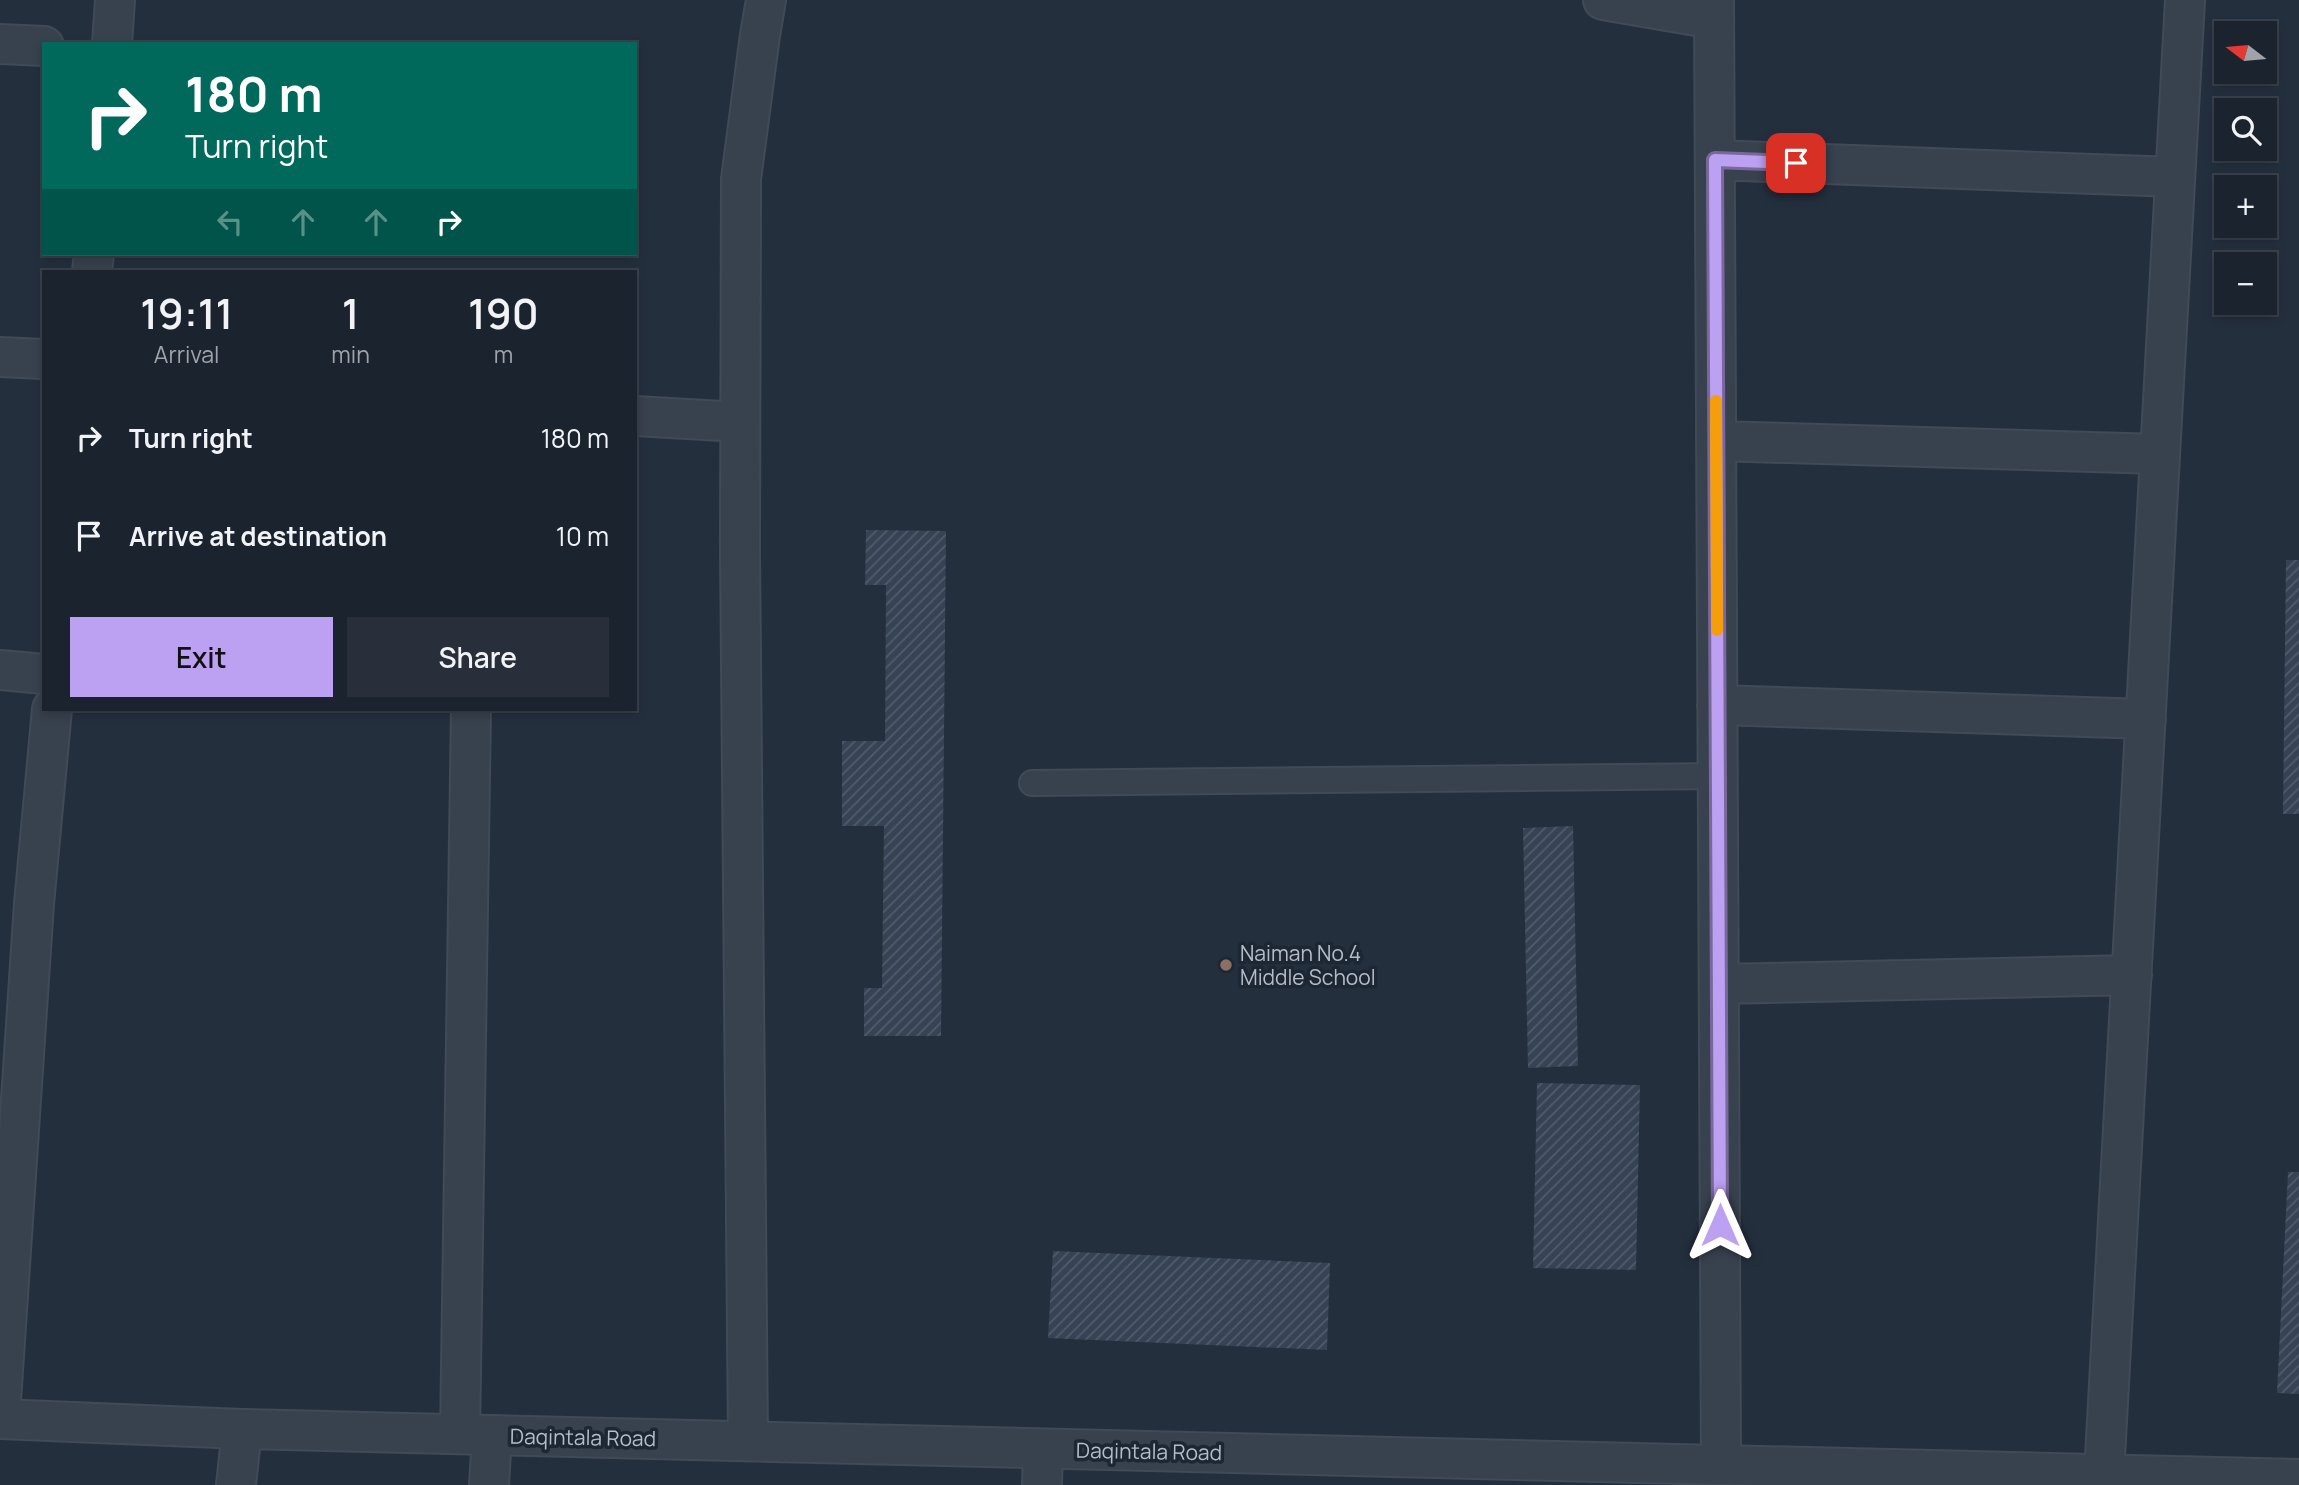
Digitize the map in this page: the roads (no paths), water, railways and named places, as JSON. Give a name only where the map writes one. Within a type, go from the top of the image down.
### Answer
[{"type":"street","points":[[112,42],[115,0]]},
{"type":"street","points":[[748,1441],[740,422],[741,179],[766,0]]},
{"type":"street","points":[[1603,0],[1714,9],[1721,1465]]},
{"type":"street","points":[[2104,1475],[2185,0]]},
{"type":"street","points":[[0,44],[42,46]]},
{"type":"street","points":[[1715,160],[2175,177]]},
{"type":"street","points":[[0,357],[42,359]]},
{"type":"street","points":[[637,416],[740,422]]},
{"type":"street","points":[[1716,441],[2160,454]]},
{"type":"street","points":[[0,670],[42,674]]},
{"type":"street","points":[[1717,705],[2146,719]]},
{"type":"street","points":[[0,1418],[12,1074],[34,904],[52,711]]},
{"type":"street","points":[[471,711],[476,1435],[488,1485]]},
{"type":"street","points":[[1719,985],[2132,975]]},
{"type":"street","name":"Daqintala Road","points":[[0,1418],[242,1429],[748,1441],[1043,1467],[1721,1465],[2104,1475],[2141,1480],[2299,1479]]},
{"type":"street","points":[[236,1485],[242,1429]]},
{"type":"lane","points":[[1032,783],[1718,776]]},
{"type":"place","name":"Naiman No.4 Middle School","points":[[1226,965]]}]
